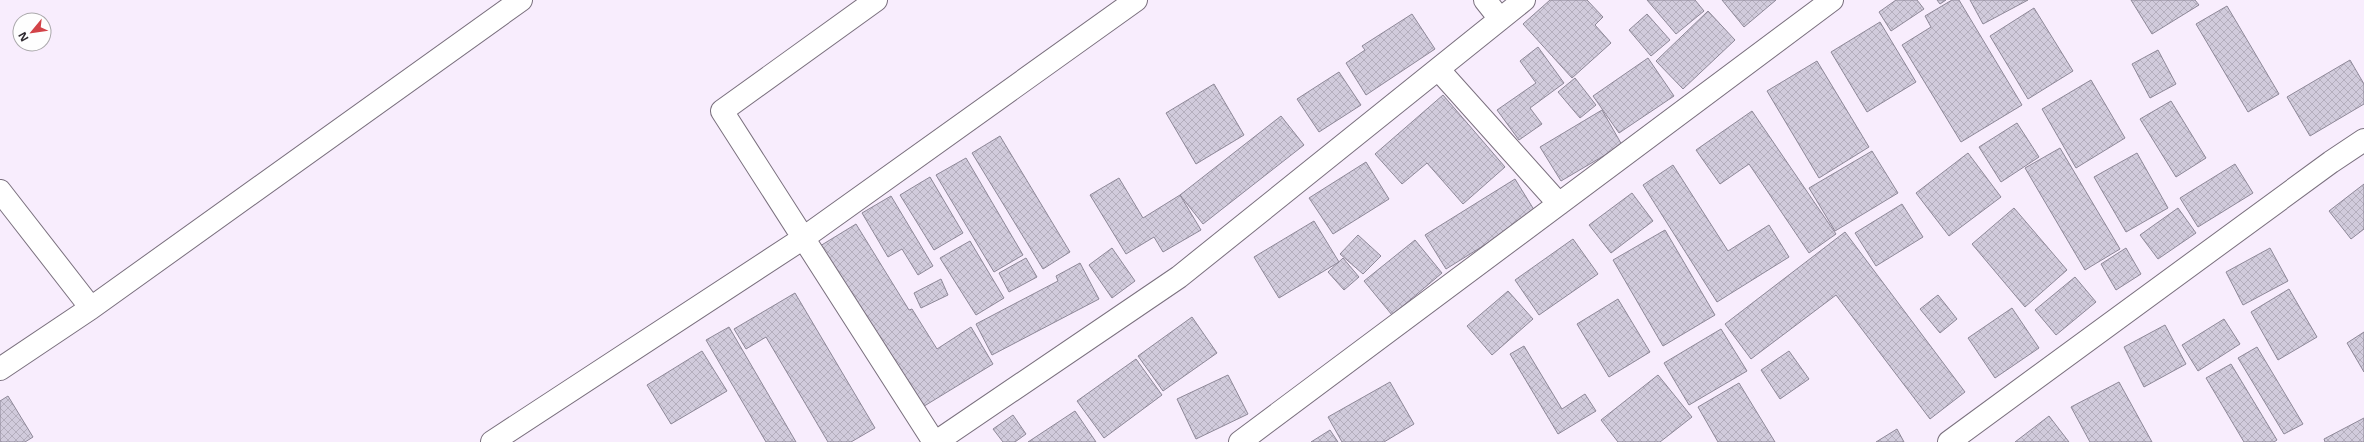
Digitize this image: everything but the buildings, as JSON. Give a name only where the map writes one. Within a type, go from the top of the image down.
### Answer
[{"type":"street","points":[[0,369],[91,308],[521,0]]},
{"type":"street","points":[[876,0],[722,111],[802,239],[935,442],[1178,277],[1524,0]]},
{"type":"street","points":[[492,442],[802,239],[1136,0]]},
{"type":"street","points":[[1485,0],[1500,19]]},
{"type":"street","points":[[1240,442],[1832,0]]},
{"type":"street","points":[[1438,69],[1559,204]]},
{"type":"street","points":[[1949,442],[2331,162],[2364,140]]},
{"type":"street","points":[[0,191],[91,308]]}]
